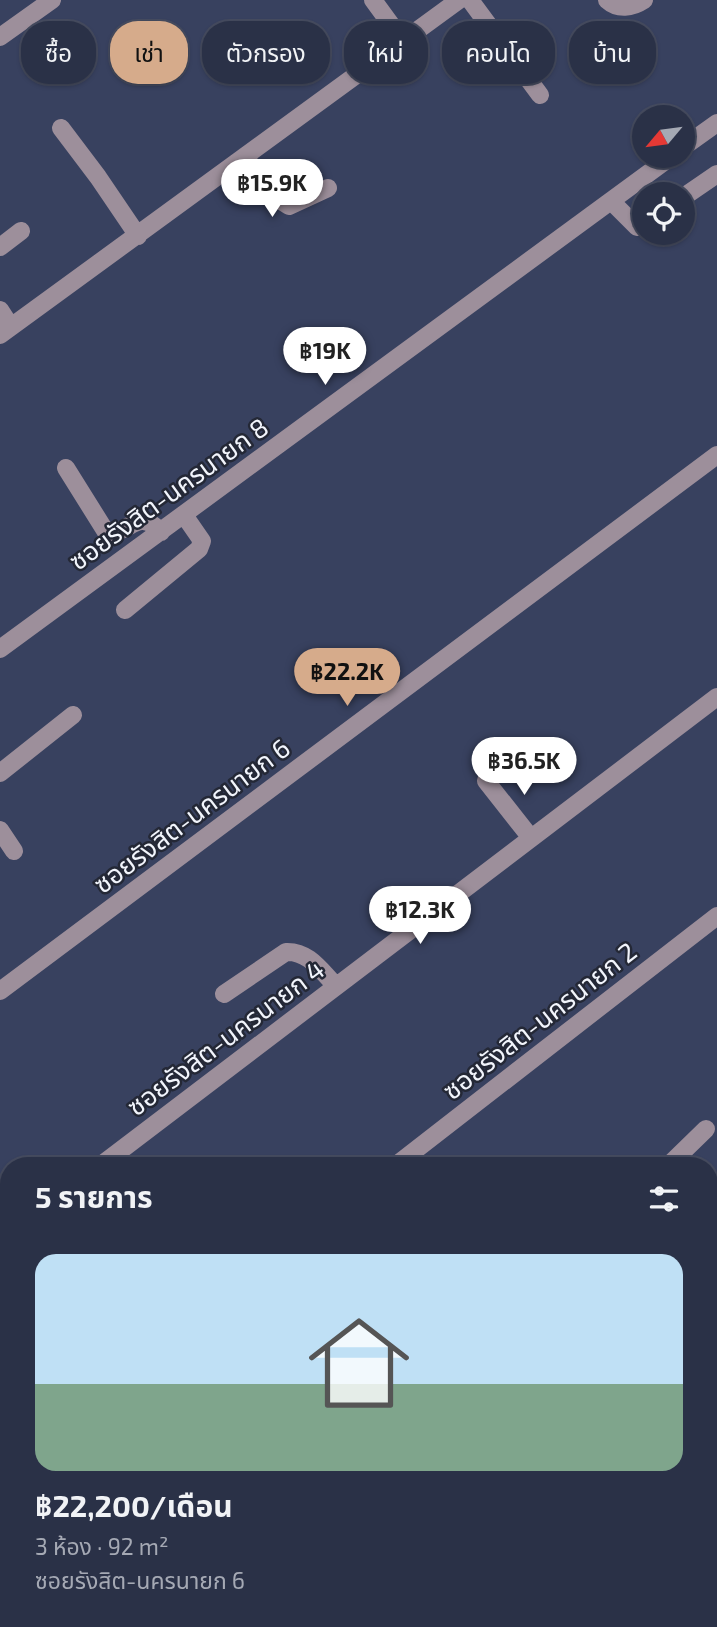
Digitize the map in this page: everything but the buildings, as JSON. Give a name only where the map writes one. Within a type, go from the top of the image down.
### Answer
[{"type":"street","points":[[0,37],[52,0]]},
{"type":"street","points":[[373,0],[388,21]]},
{"type":"street","points":[[428,23],[459,0]]},
{"type":"street","points":[[470,0],[540,95]]},
{"type":"street","points":[[607,0],[622,7],[636,5],[644,0]]},
{"type":"street","points":[[0,310],[6,331],[344,84]]},
{"type":"street","points":[[695,139],[717,123]]},
{"type":"street","points":[[61,128],[138,236]]},
{"type":"street","points":[[245,156],[270,194],[289,206],[328,188]]},
{"type":"street","name":"ซอยรังสิต-นครนายก 8","points":[[0,649],[656,168]]},
{"type":"street","points":[[695,189],[717,174]]},
{"type":"street","points":[[611,201],[632,224]]},
{"type":"street","points":[[0,247],[22,231]]},
{"type":"street","name":"ซอยรังสิต-นครนายก 6","points":[[0,991],[717,455]]},
{"type":"street","points":[[66,468],[106,532],[117,533],[144,520],[151,522],[160,532]]},
{"type":"street","points":[[125,610],[199,549],[202,541],[184,515]]},
{"type":"street","name":"ซอยรังสิต-นครนายก 4","points":[[112,1157],[717,697]]},
{"type":"street","points":[[0,773],[74,715]]},
{"type":"street","points":[[486,781],[531,838]]},
{"type":"street","points":[[0,830],[14,851]]},
{"type":"street","name":"ซอยรังสิต-นครนายก 2","points":[[407,1157],[714,923]]},
{"type":"street","points":[[224,994],[286,952],[297,951],[306,955],[336,986]]},
{"type":"street","points":[[677,1157],[706,1129]]}]
